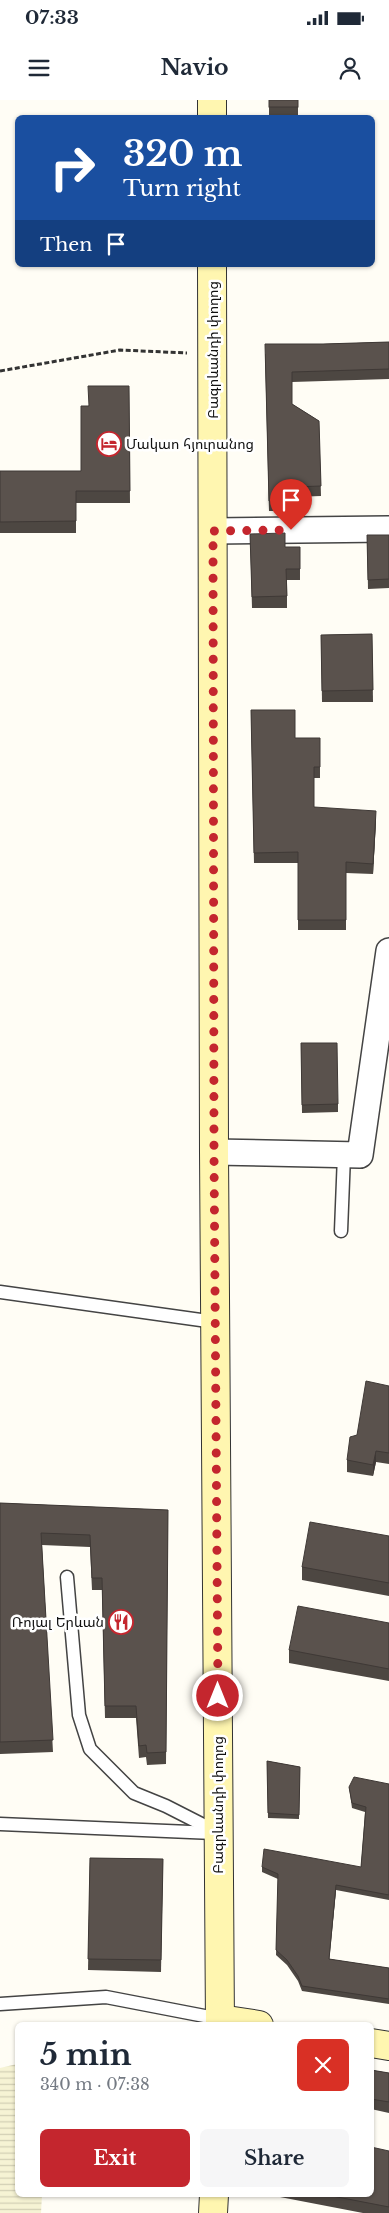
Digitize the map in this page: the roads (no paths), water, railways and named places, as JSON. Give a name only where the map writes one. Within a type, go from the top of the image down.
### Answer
[{"type":"main road","points":[[212,100],[212,115]]},
{"type":"main road","name":"Բագրևանդի փողոց","points":[[212,267],[214,1152],[220,2022]]},
{"type":"main road","points":[[374,2044],[389,2046]]},
{"type":"main road","points":[[213,2213],[214,2197]]},
{"type":"street","points":[[213,531],[389,530]]},
{"type":"street","points":[[214,1152],[360,1155],[389,951]]},
{"type":"lane","points":[[341,1231],[344,1155]]},
{"type":"lane","points":[[0,1292],[215,1322]]},
{"type":"lane","points":[[67,1576],[79,1715],[90,1749],[134,1794],[166,1806],[219,1833]]},
{"type":"lane","points":[[0,1824],[219,1833]]},
{"type":"lane","points":[[0,2004],[106,1997],[220,2022]]},
{"type":"place","name":"Մակաո հյուրանոց","points":[[109,444]]},
{"type":"place","name":"Ռոյալ Երևան","points":[[121,1622]]}]
